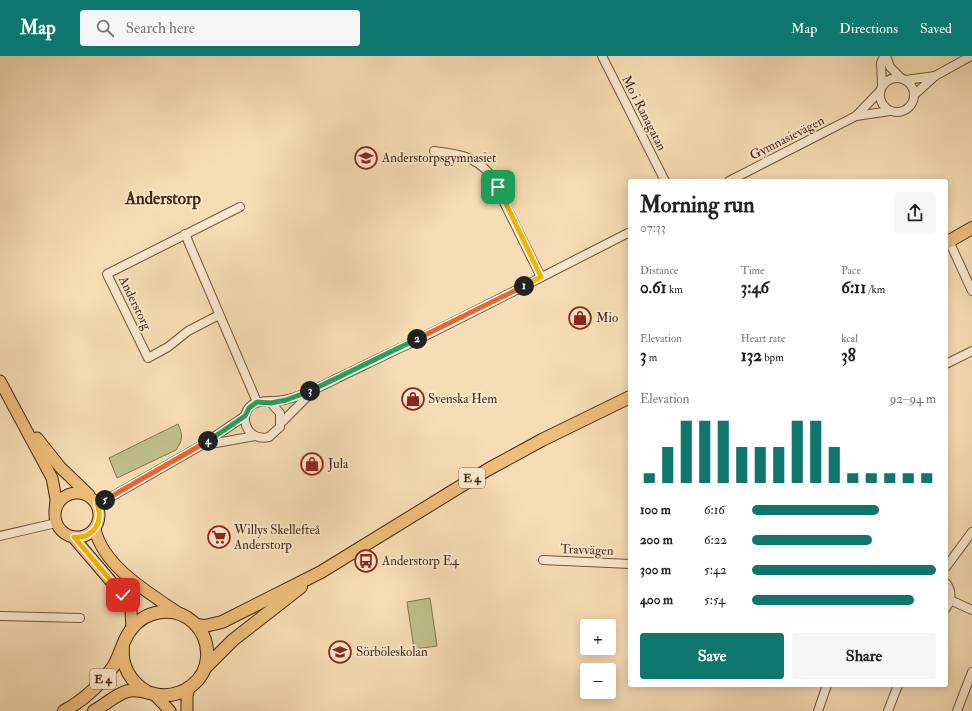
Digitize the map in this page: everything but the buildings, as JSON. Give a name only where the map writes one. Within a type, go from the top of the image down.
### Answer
[{"type":"highway","points":[[948,241],[972,228]]},
{"type":"highway","name":"E 4","points":[[196,625],[205,626],[222,622],[321,572],[487,470],[542,440],[627,400]]},
{"type":"highway","name":"E 4","points":[[205,668],[233,640],[321,572]]},
{"type":"highway","points":[[169,611],[183,616],[196,625],[206,645],[205,668],[200,677],[189,688],[174,695],[152,694],[134,682],[125,666],[123,652],[130,631],[142,618],[155,613],[169,611]]},
{"type":"highway","name":"E 4","points":[[64,711],[89,695],[102,681],[114,665],[130,631]]},
{"type":"highway","name":"E 4","points":[[94,711],[128,691],[139,690],[152,694]]},
{"type":"main road","points":[[0,381],[18,412],[52,478],[56,499],[56,523],[63,533],[74,537],[84,537],[95,529],[100,515],[95,502],[60,467],[18,412]]},
{"type":"main road","points":[[55,511],[60,501],[71,494],[85,494],[95,502]]},
{"type":"main road","points":[[95,529],[101,545],[120,569],[143,589],[183,616]]},
{"type":"main road","points":[[74,537],[127,600],[131,611],[130,631]]},
{"type":"main road","points":[[187,711],[187,696],[189,688]]},
{"type":"main road","points":[[152,694],[170,711]]},
{"type":"street","name":"Mo i Ranagatan","points":[[602,56],[664,179]]},
{"type":"street","points":[[885,56],[890,67],[913,89],[914,95],[911,105],[908,108],[897,112],[890,110],[881,102],[880,63],[885,56]]},
{"type":"street","points":[[914,95],[935,76],[971,56]]},
{"type":"street","points":[[881,88],[890,79],[935,76]]},
{"type":"street","name":"Gymnasievägen","points":[[856,116],[881,88]]},
{"type":"street","name":"Gymnasievägen","points":[[734,179],[856,116],[890,110]]},
{"type":"street","points":[[434,151],[471,158],[482,164],[490,174],[541,277]]},
{"type":"street","name":"Anderstorg","points":[[219,315],[188,331],[168,347],[148,358],[107,274],[240,207]]},
{"type":"street","points":[[95,502],[202,445],[245,416],[249,408],[257,402],[271,403],[286,400],[314,390],[628,233]]},
{"type":"street","points":[[185,234],[257,402]]},
{"type":"street","points":[[948,244],[972,291]]},
{"type":"street","points":[[948,363],[972,352]]},
{"type":"street","points":[[202,445],[255,436],[264,438],[273,434],[281,423],[314,390]]},
{"type":"street","points":[[271,403],[280,413],[281,423]]},
{"type":"street","points":[[245,416],[246,426],[255,436]]},
{"type":"street","points":[[0,536],[56,523]]},
{"type":"street","points":[[948,564],[972,532]]},
{"type":"street","name":"Travvägen","points":[[543,560],[628,564]]},
{"type":"street","points":[[948,586],[951,591],[948,604],[972,610]]},
{"type":"street","points":[[0,616],[80,618]]},
{"type":"street","points":[[957,711],[972,672]]},
{"type":"street","points":[[818,711],[827,687]]},
{"type":"street","points":[[888,711],[897,687]]},
{"type":"green space","points":[[178,424],[182,437],[176,450],[117,478],[109,458]]},
{"type":"green space","points":[[430,598],[437,646],[414,649],[407,602]]},
{"type":"place","name":"Anderstorpsgymnasiet","points":[[366,158]]},
{"type":"place","name":"Mio","points":[[580,318]]},
{"type":"place","name":"Svenska Hem","points":[[413,399]]},
{"type":"place","name":"Jula","points":[[312,464]]},
{"type":"place","name":"Willys Skellefteå Anderstorp","points":[[219,537]]},
{"type":"place","name":"Anderstorp E4","points":[[366,561]]},
{"type":"place","name":"Sörböleskolan","points":[[340,652]]},
{"type":"district","name":"Anderstorp","points":[[163,198]]},
{"type":"route","points":[[123,595],[74,537],[84,537],[95,529],[100,515],[97,504],[202,445],[245,416],[252,404],[261,401],[271,403],[286,400],[314,390],[541,277],[498,187]]}]
